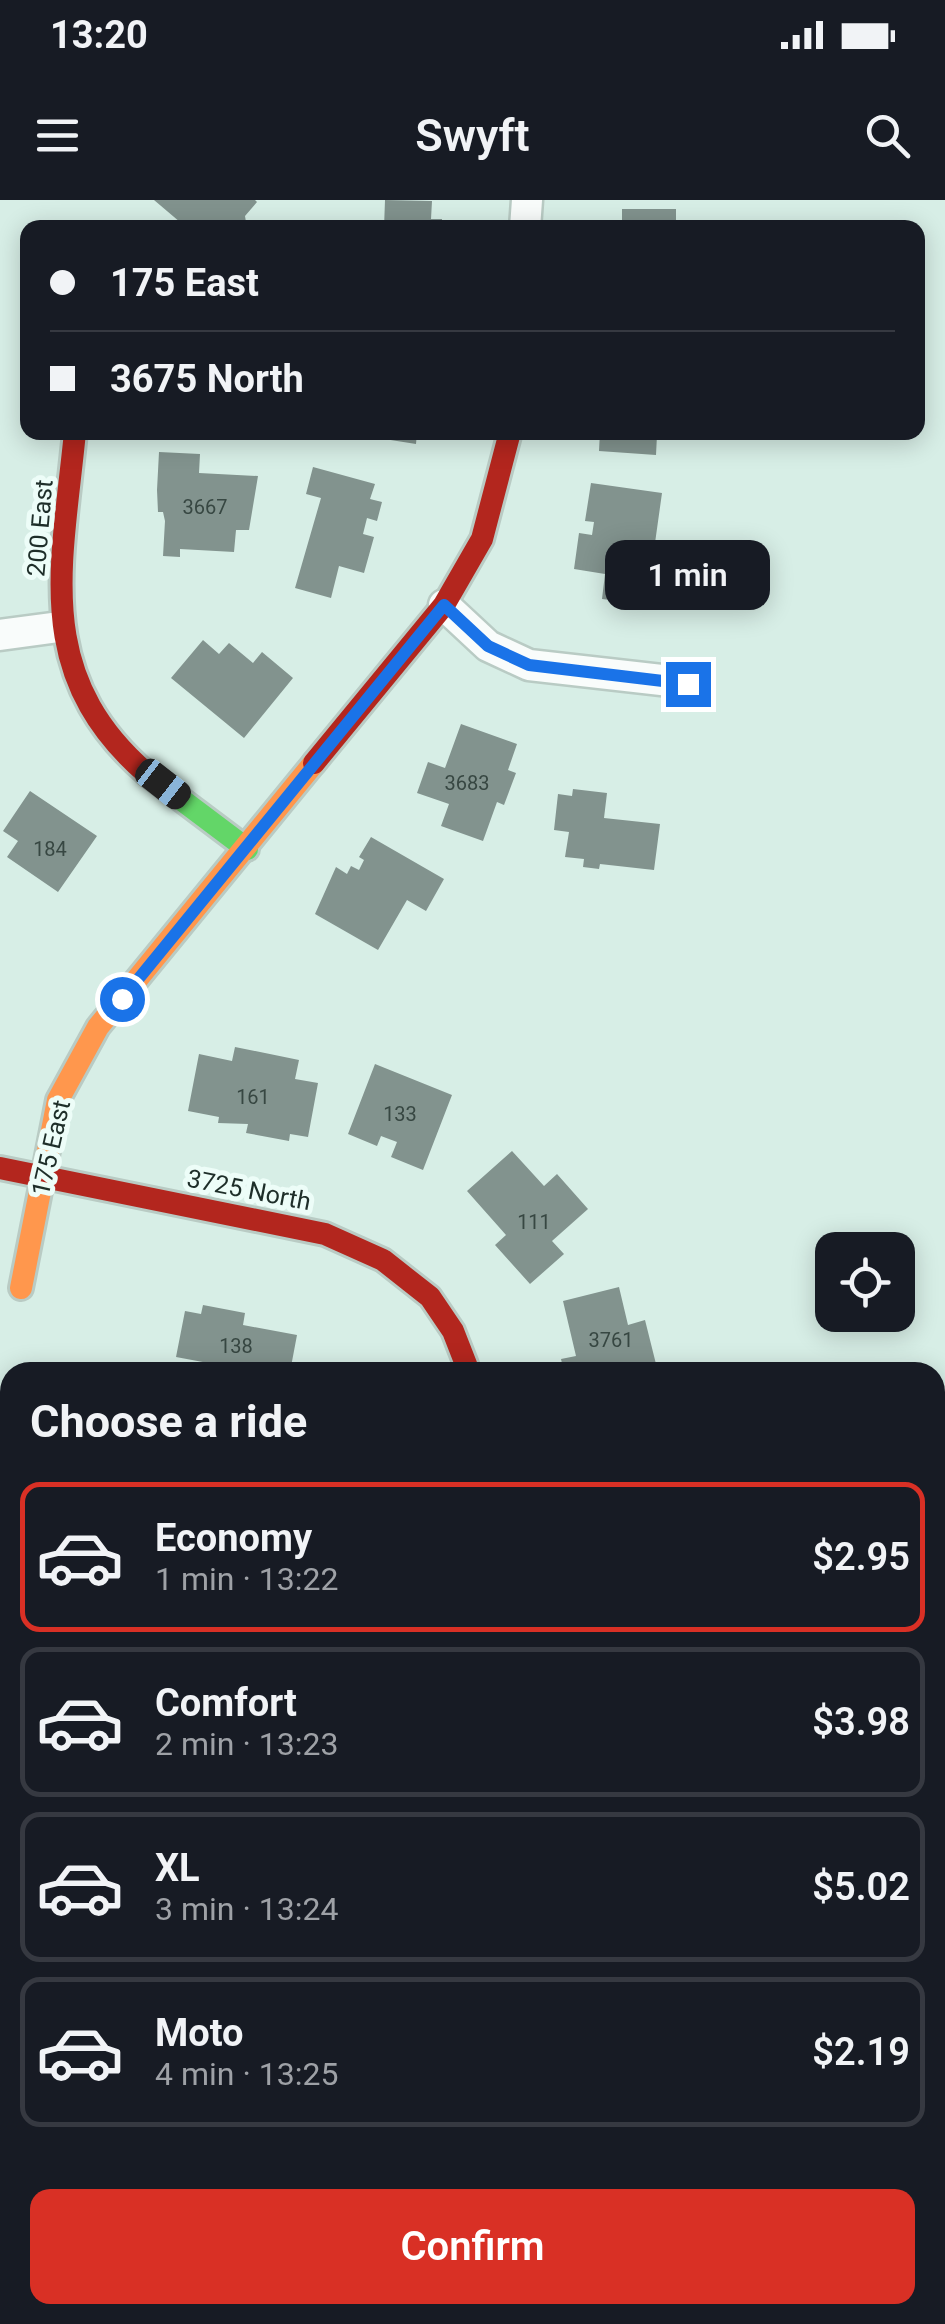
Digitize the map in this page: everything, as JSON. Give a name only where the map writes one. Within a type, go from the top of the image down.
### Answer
[{"type":"street","name":"200 East","points":[[60,627],[74,440]]},
{"type":"street","name":"175 East","points":[[21,1288],[58,1100],[98,1028],[444,605],[482,539],[508,440]]},
{"type":"street","points":[[444,605],[488,646],[529,665],[688,684]]},
{"type":"street","points":[[0,636],[60,627],[79,693],[113,744],[247,848]]},
{"type":"street","name":"3725 North","points":[[0,1168],[325,1234],[383,1260],[430,1297],[453,1331],[466,1362]]},
{"type":"building","points":[[154,200],[257,202],[246,220],[178,220]]},
{"type":"building","points":[[385,200],[432,201],[431,219],[442,219],[442,220],[384,220]]},
{"type":"building","points":[[622,209],[676,209],[676,220],[622,220]]},
{"type":"building","points":[[600,440],[657,440],[656,455],[599,451]]},
{"type":"building","points":[[159,452],[200,454],[199,473],[258,476],[249,530],[236,530],[234,552],[180,549],[180,557],[163,556],[165,521],[163,512],[158,512],[157,490]]},
{"type":"building","points":[[313,467],[375,484],[370,499],[382,502],[377,521],[367,518],[363,534],[374,537],[364,573],[339,566],[331,598],[295,588],[321,498],[306,494]]},
{"type":"building","points":[[591,483],[662,493],[655,543],[682,546],[676,585],[646,580],[643,604],[602,599],[605,574],[574,569],[579,533],[592,535],[594,522],[585,521]]},
{"type":"building","points":[[203,640],[219,654],[229,643],[253,663],[262,652],[293,678],[244,738],[171,678]]},
{"type":"building","points":[[461,724],[517,744],[508,770],[516,773],[504,805],[497,802],[483,841],[441,826],[449,804],[417,793],[428,762],[445,768]]},
{"type":"building","points":[[573,789],[607,793],[604,818],[660,824],[654,870],[600,864],[599,869],[583,867],[584,859],[565,857],[569,832],[554,830],[558,794],[572,796]]},
{"type":"building","points":[[30,791],[97,836],[58,892],[7,857],[18,841],[3,831]]},
{"type":"building","points":[[371,837],[444,879],[426,911],[407,900],[378,950],[315,914],[336,867],[347,874],[351,866],[359,870],[364,860],[359,857]]},
{"type":"building","points":[[235,1047],[299,1060],[295,1079],[318,1083],[308,1137],[290,1134],[289,1141],[246,1133],[248,1124],[218,1123],[219,1117],[188,1111],[199,1054],[232,1061]]},
{"type":"building","points":[[375,1064],[452,1095],[423,1170],[391,1157],[397,1142],[381,1136],[377,1146],[348,1134]]},
{"type":"building","points":[[512,1151],[544,1186],[557,1174],[588,1209],[552,1241],[564,1254],[530,1284],[495,1245],[506,1235],[467,1191]]},
{"type":"building","points":[[619,1287],[628,1325],[645,1320],[656,1362],[562,1362],[561,1359],[576,1356],[563,1301]]},
{"type":"building","points":[[203,1305],[245,1313],[243,1325],[297,1335],[292,1362],[203,1362],[176,1357],[185,1311],[201,1314]]},
{"type":"traffic: fast","points":[[146,773],[247,849]]},
{"type":"traffic: slow","points":[[21,1288],[58,1100],[98,1027],[314,763]]},
{"type":"traffic: jam","points":[[74,440],[62,573],[63,616],[70,657],[85,697],[110,735],[146,773]]},
{"type":"traffic: jam","points":[[314,763],[444,605],[482,539],[508,440]]},
{"type":"traffic: jam","points":[[0,1168],[325,1234],[383,1260],[430,1297],[453,1331],[465,1362]]},
{"type":"route","points":[[122,999],[444,605],[488,646],[529,665],[688,684]]}]
